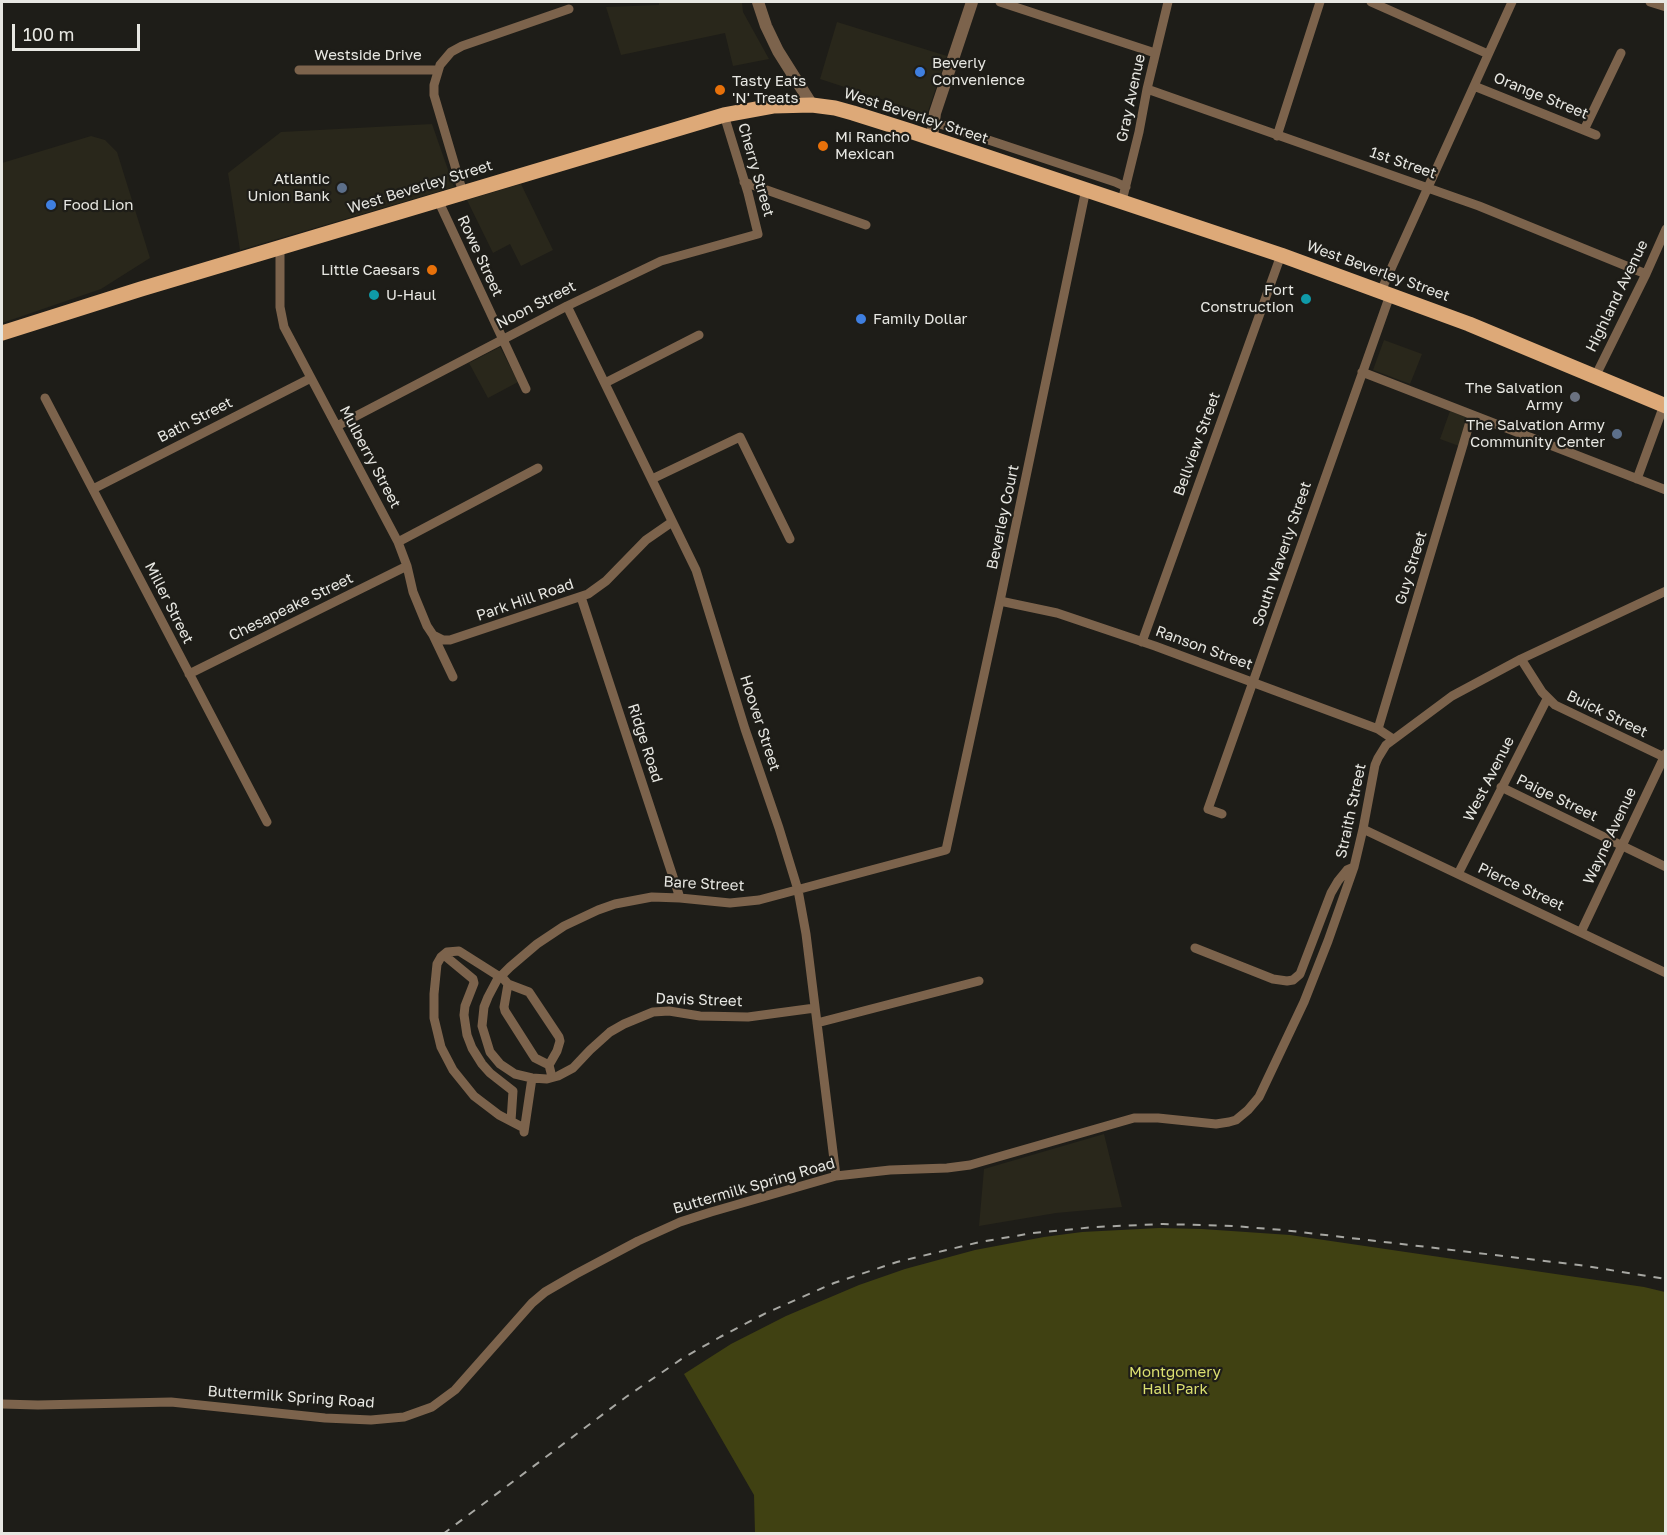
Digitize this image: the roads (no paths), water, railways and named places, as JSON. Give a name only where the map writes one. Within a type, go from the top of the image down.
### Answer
[{"type":"main road","name":"West Beverley Street","points":[[2,333],[99,301],[724,115],[773,106],[812,105],[853,113],[1086,189],[1124,194],[1469,324],[1665,405]]},
{"type":"street","points":[[758,2],[778,51],[812,105]]},
{"type":"street","points":[[932,138],[935,112],[972,2]]},
{"type":"street","points":[[1000,2],[1155,53]]},
{"type":"street","name":"Gray Avenue","points":[[1124,194],[1168,2]]},
{"type":"street","points":[[1277,136],[1320,2]]},
{"type":"street","name":"Orange Street","points":[[1371,2],[1488,54]]},
{"type":"street","name":"South Waverly Street","points":[[1222,814],[1208,810],[1362,372],[1385,293],[1411,224],[1512,2]]},
{"type":"street","points":[[1650,2],[1665,7]]},
{"type":"street","points":[[463,193],[434,95],[438,70],[447,56],[457,48],[569,9]]},
{"type":"street","points":[[1584,130],[1621,52]]},
{"type":"street","name":"Westside Drive","points":[[299,70],[438,70]]},
{"type":"street","name":"Orange Street","points":[[1474,86],[1596,135]]},
{"type":"street","name":"1st Street","points":[[1147,89],[1500,214],[1646,273]]},
{"type":"street","name":"Cherry Street","points":[[724,115],[758,234]]},
{"type":"street","name":"West Beverley Street","points":[[934,122],[1115,182],[1124,194]]},
{"type":"street","points":[[744,182],[866,225]]},
{"type":"street","name":"Beverley Court","points":[[946,850],[1086,189]]},
{"type":"street","name":"Rowe Street","points":[[438,200],[526,389]]},
{"type":"street","name":"Highland Avenue","points":[[1596,375],[1665,229]]},
{"type":"street","name":"Noon Street","points":[[337,426],[502,339],[661,261],[758,234]]},
{"type":"street","name":"Mulberry Street","points":[[280,247],[280,308],[285,329],[398,542],[413,592],[427,626],[453,677]]},
{"type":"street","name":"Bellview Street","points":[[1142,642],[1281,255]]},
{"type":"street","name":"Hoover Street","points":[[567,306],[690,556],[798,890],[806,934],[836,1176]]},
{"type":"street","points":[[605,383],[699,335]]},
{"type":"street","points":[[1362,372],[1665,490]]},
{"type":"street","name":"Bath Street","points":[[93,489],[311,378]]},
{"type":"street","name":"Miller Street","points":[[45,398],[267,822]]},
{"type":"street","points":[[1637,479],[1665,405]]},
{"type":"street","name":"Guy Street","points":[[1378,729],[1472,415]]},
{"type":"street","points":[[652,479],[740,437],[790,539]]},
{"type":"street","points":[[398,542],[538,468]]},
{"type":"street","name":"Park Hill Road","points":[[433,635],[443,640],[450,640],[581,597],[604,582],[646,540],[672,522]]},
{"type":"street","name":"Chesapeake Street","points":[[189,674],[407,566]]},
{"type":"street","name":"Straith Street","points":[[1248,1110],[1263,1090],[1304,1002],[1328,941],[1354,867],[1375,765],[1383,749],[1393,739],[1452,696],[1521,659],[1665,591]]},
{"type":"street","name":"Ridge Road","points":[[581,597],[680,898]]},
{"type":"street","name":"Ranson Street","points":[[1000,601],[1056,613],[1142,642],[1378,729],[1393,739]]},
{"type":"street","name":"Buick Street","points":[[1521,659],[1547,699],[1559,708],[1665,756]]},
{"type":"street","name":"West Avenue","points":[[1458,874],[1547,699]]},
{"type":"street","name":"Wayne Avenue","points":[[1581,932],[1665,756]]},
{"type":"street","name":"Paige Street","points":[[1501,787],[1665,867]]},
{"type":"street","name":"Pierce Street","points":[[1363,829],[1665,973]]},
{"type":"street","name":"Bare Street","points":[[531,1078],[515,1074],[495,1058],[487,1044],[482,1026],[484,1007],[492,988],[537,944],[564,926],[598,910],[636,899],[661,897],[716,903],[746,902],[946,850]]},
{"type":"street","points":[[1195,948],[1274,979],[1293,980],[1300,974],[1331,893],[1347,870],[1354,867]]},
{"type":"street","points":[[531,1078],[524,1130],[474,1096],[453,1070],[441,1047],[434,1018],[437,964],[447,952],[459,951],[503,979],[529,992],[559,1037],[557,1051],[549,1065],[552,1077]]},
{"type":"street","points":[[444,955],[473,980],[464,1015],[467,1035],[482,1064],[513,1091],[511,1121]]},
{"type":"street","points":[[503,979],[505,1011],[535,1058],[549,1065]]},
{"type":"street","points":[[817,1023],[979,981]]},
{"type":"street","name":"Davis Street","points":[[531,1078],[552,1077],[573,1068],[610,1032],[653,1012],[669,1011],[700,1016],[748,1017],[815,1008]]},
{"type":"street","name":"Buttermilk Spring Road","points":[[2,1404],[171,1402],[325,1418],[371,1420],[413,1414],[432,1407],[455,1390],[531,1303],[545,1292],[638,1241],[680,1222],[836,1176],[970,1165],[1134,1118],[1216,1124],[1236,1120],[1248,1110]]},
{"type":"railway","points":[[443,1534],[626,1397],[683,1358],[720,1337],[766,1313],[834,1283],[897,1262],[980,1242],[1033,1233],[1095,1227],[1163,1224],[1233,1226],[1579,1265],[1666,1279]]},
{"type":"place","name":"Beverly Convenience","points":[[920,72]]},
{"type":"place","name":"Tasty Eats 'N' Treats","points":[[720,90]]},
{"type":"place","name":"Mi Rancho Mexican","points":[[823,146]]},
{"type":"place","name":"Atlantic Union Bank","points":[[342,188]]},
{"type":"place","name":"Food Lion","points":[[51,205]]},
{"type":"place","name":"Little Caesars","points":[[432,270]]},
{"type":"place","name":"U-Haul","points":[[374,295]]},
{"type":"place","name":"Fort Construction","points":[[1306,299]]},
{"type":"place","name":"Family Dollar","points":[[861,319]]},
{"type":"place","name":"The Salvation Army","points":[[1575,397]]},
{"type":"place","name":"The Salvation Army Community Center","points":[[1617,434]]},
{"type":"park label","name":"Montgomery Hall Park","points":[[1175,1380]]}]
